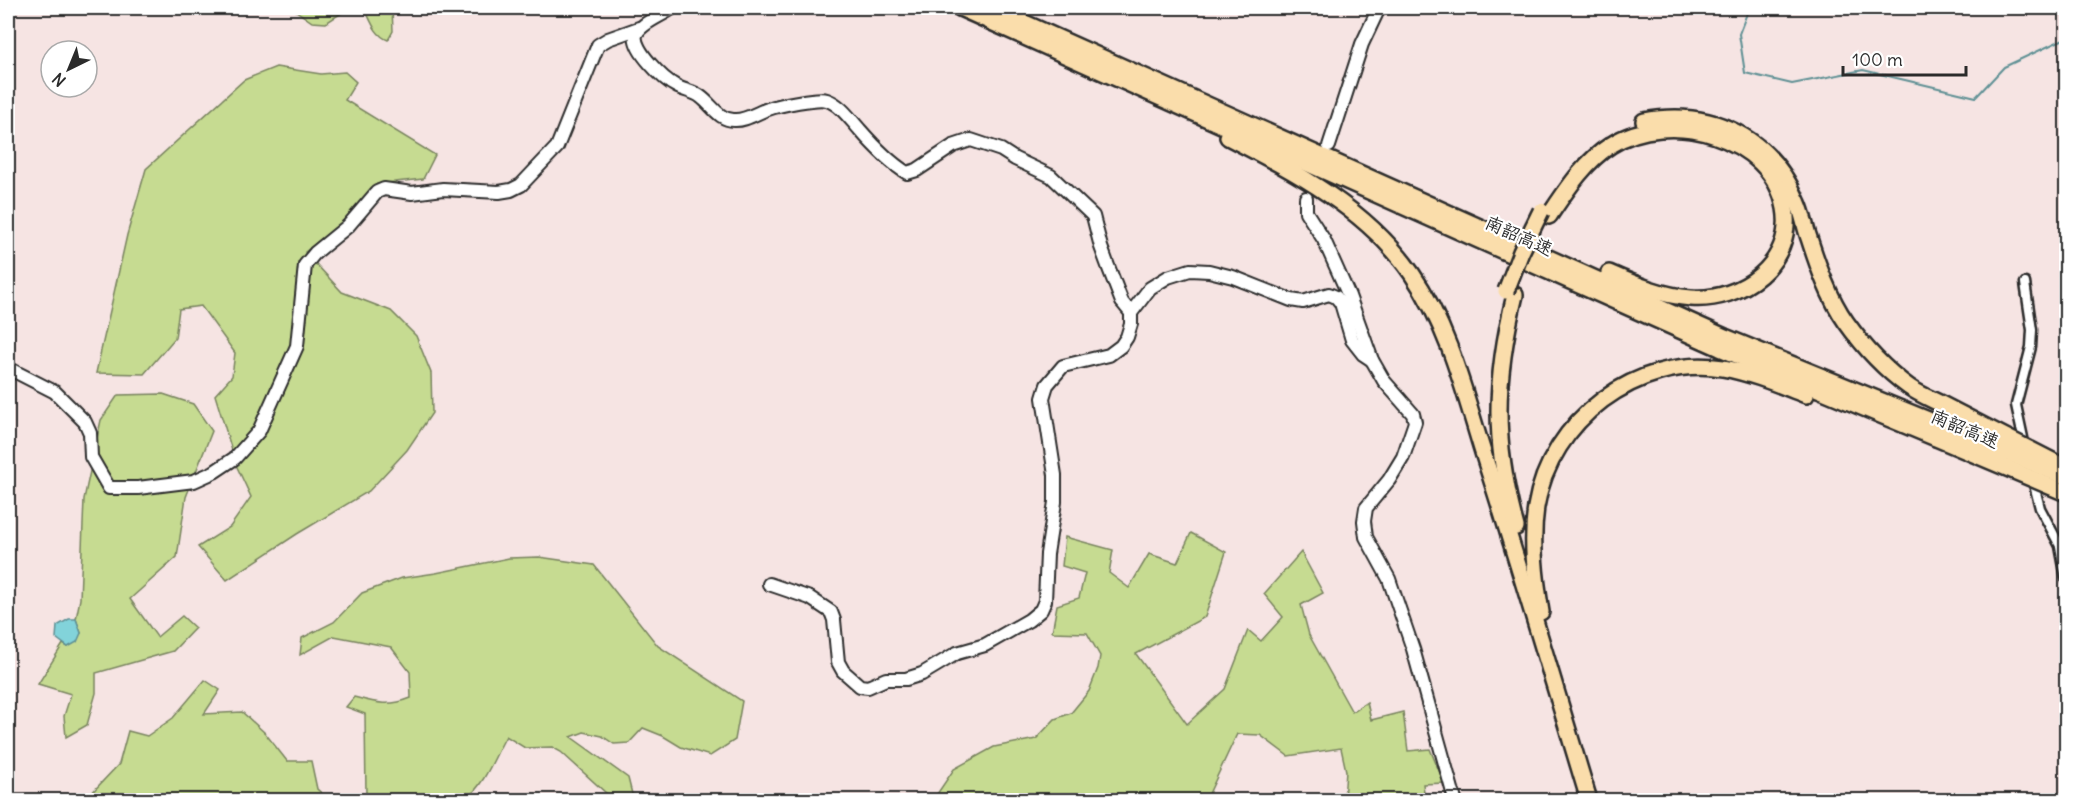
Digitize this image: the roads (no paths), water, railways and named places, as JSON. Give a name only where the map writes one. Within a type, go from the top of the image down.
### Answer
[{"type":"highway","name":"南韶高速","points":[[960,8],[1720,348],[2066,487]]},
{"type":"highway","name":"南韶高速","points":[[991,8],[1725,337],[1937,437]]},
{"type":"highway","points":[[1063,53],[1308,180],[1377,232],[1411,273],[1428,300],[1459,375],[1588,801]]},
{"type":"highway","points":[[1503,515],[1493,459],[1490,377],[1495,342],[1510,293],[1529,257],[1545,214],[1562,180],[1585,153],[1611,134],[1635,123],[1663,117],[1691,118],[1720,124],[1747,138],[1768,155],[1784,176],[1799,204],[1809,240],[1827,286],[1845,320],[1874,356],[1910,387],[2067,468]]},
{"type":"highway","points":[[1365,174],[1437,200],[1622,279],[1662,293],[1692,298],[1719,296],[1741,289],[1758,279],[1772,264],[1781,247],[1785,229],[1785,208],[1777,186],[1764,166],[1742,148],[1714,135],[1687,128],[1649,130],[1631,134],[1610,145],[1590,162],[1545,214]]},
{"type":"highway","points":[[1510,293],[1500,367],[1499,436],[1512,512],[1545,632],[1596,801]]},
{"type":"highway","points":[[1545,632],[1537,588],[1533,535],[1536,505],[1542,484],[1563,440],[1601,401],[1625,385],[1656,372],[1691,367],[1724,368],[1771,381],[1937,437],[1972,464],[2066,487]]},
{"type":"street","points":[[8,368],[56,392],[86,422],[90,434],[91,457],[109,488],[168,486],[194,481],[214,472],[235,458],[259,431],[297,346],[305,265],[315,253],[348,226],[377,192],[384,189],[412,193],[443,189],[499,192],[511,190],[521,184],[557,147],[598,45],[639,28],[672,8]]},
{"type":"street","points":[[1329,146],[1362,44],[1379,8]]},
{"type":"street","points":[[639,28],[635,37],[637,46],[665,80],[702,98],[722,117],[734,120],[783,105],[815,98],[825,99],[835,103],[896,166],[907,173],[917,170],[953,147],[971,140],[1001,150],[1042,171],[1056,180],[1093,216],[1101,247],[1122,302],[1131,313]]},
{"type":"street","points":[[1306,198],[1306,212],[1324,240],[1349,296],[1372,360],[1384,381],[1413,414],[1415,422],[1403,457],[1389,480],[1366,508],[1364,521],[1366,537],[1389,579],[1413,649],[1455,801]]},
{"type":"street","points":[[769,584],[810,598],[831,612],[834,620],[838,662],[843,671],[860,686],[868,687],[886,678],[906,679],[922,674],[957,653],[985,645],[1029,620],[1041,610],[1045,601],[1047,554],[1055,502],[1055,475],[1043,398],[1047,385],[1063,366],[1109,356],[1121,346],[1127,338],[1131,313],[1150,288],[1168,277],[1190,270],[1209,271],[1233,277],[1291,300],[1303,302],[1329,294],[1341,303],[1352,340],[1363,354],[1372,360]]},
{"type":"street","points":[[2025,284],[2032,330],[2031,347],[2016,405],[2040,508],[2060,546],[2067,578]]},
{"type":"water","points":[[69,619],[76,619],[81,633],[77,642],[68,647],[56,638],[57,626]]},
{"type":"waterway","points":[[1749,8],[1739,34],[1745,73],[1792,84],[1863,70],[1976,97],[2004,67],[2066,38]]}]
